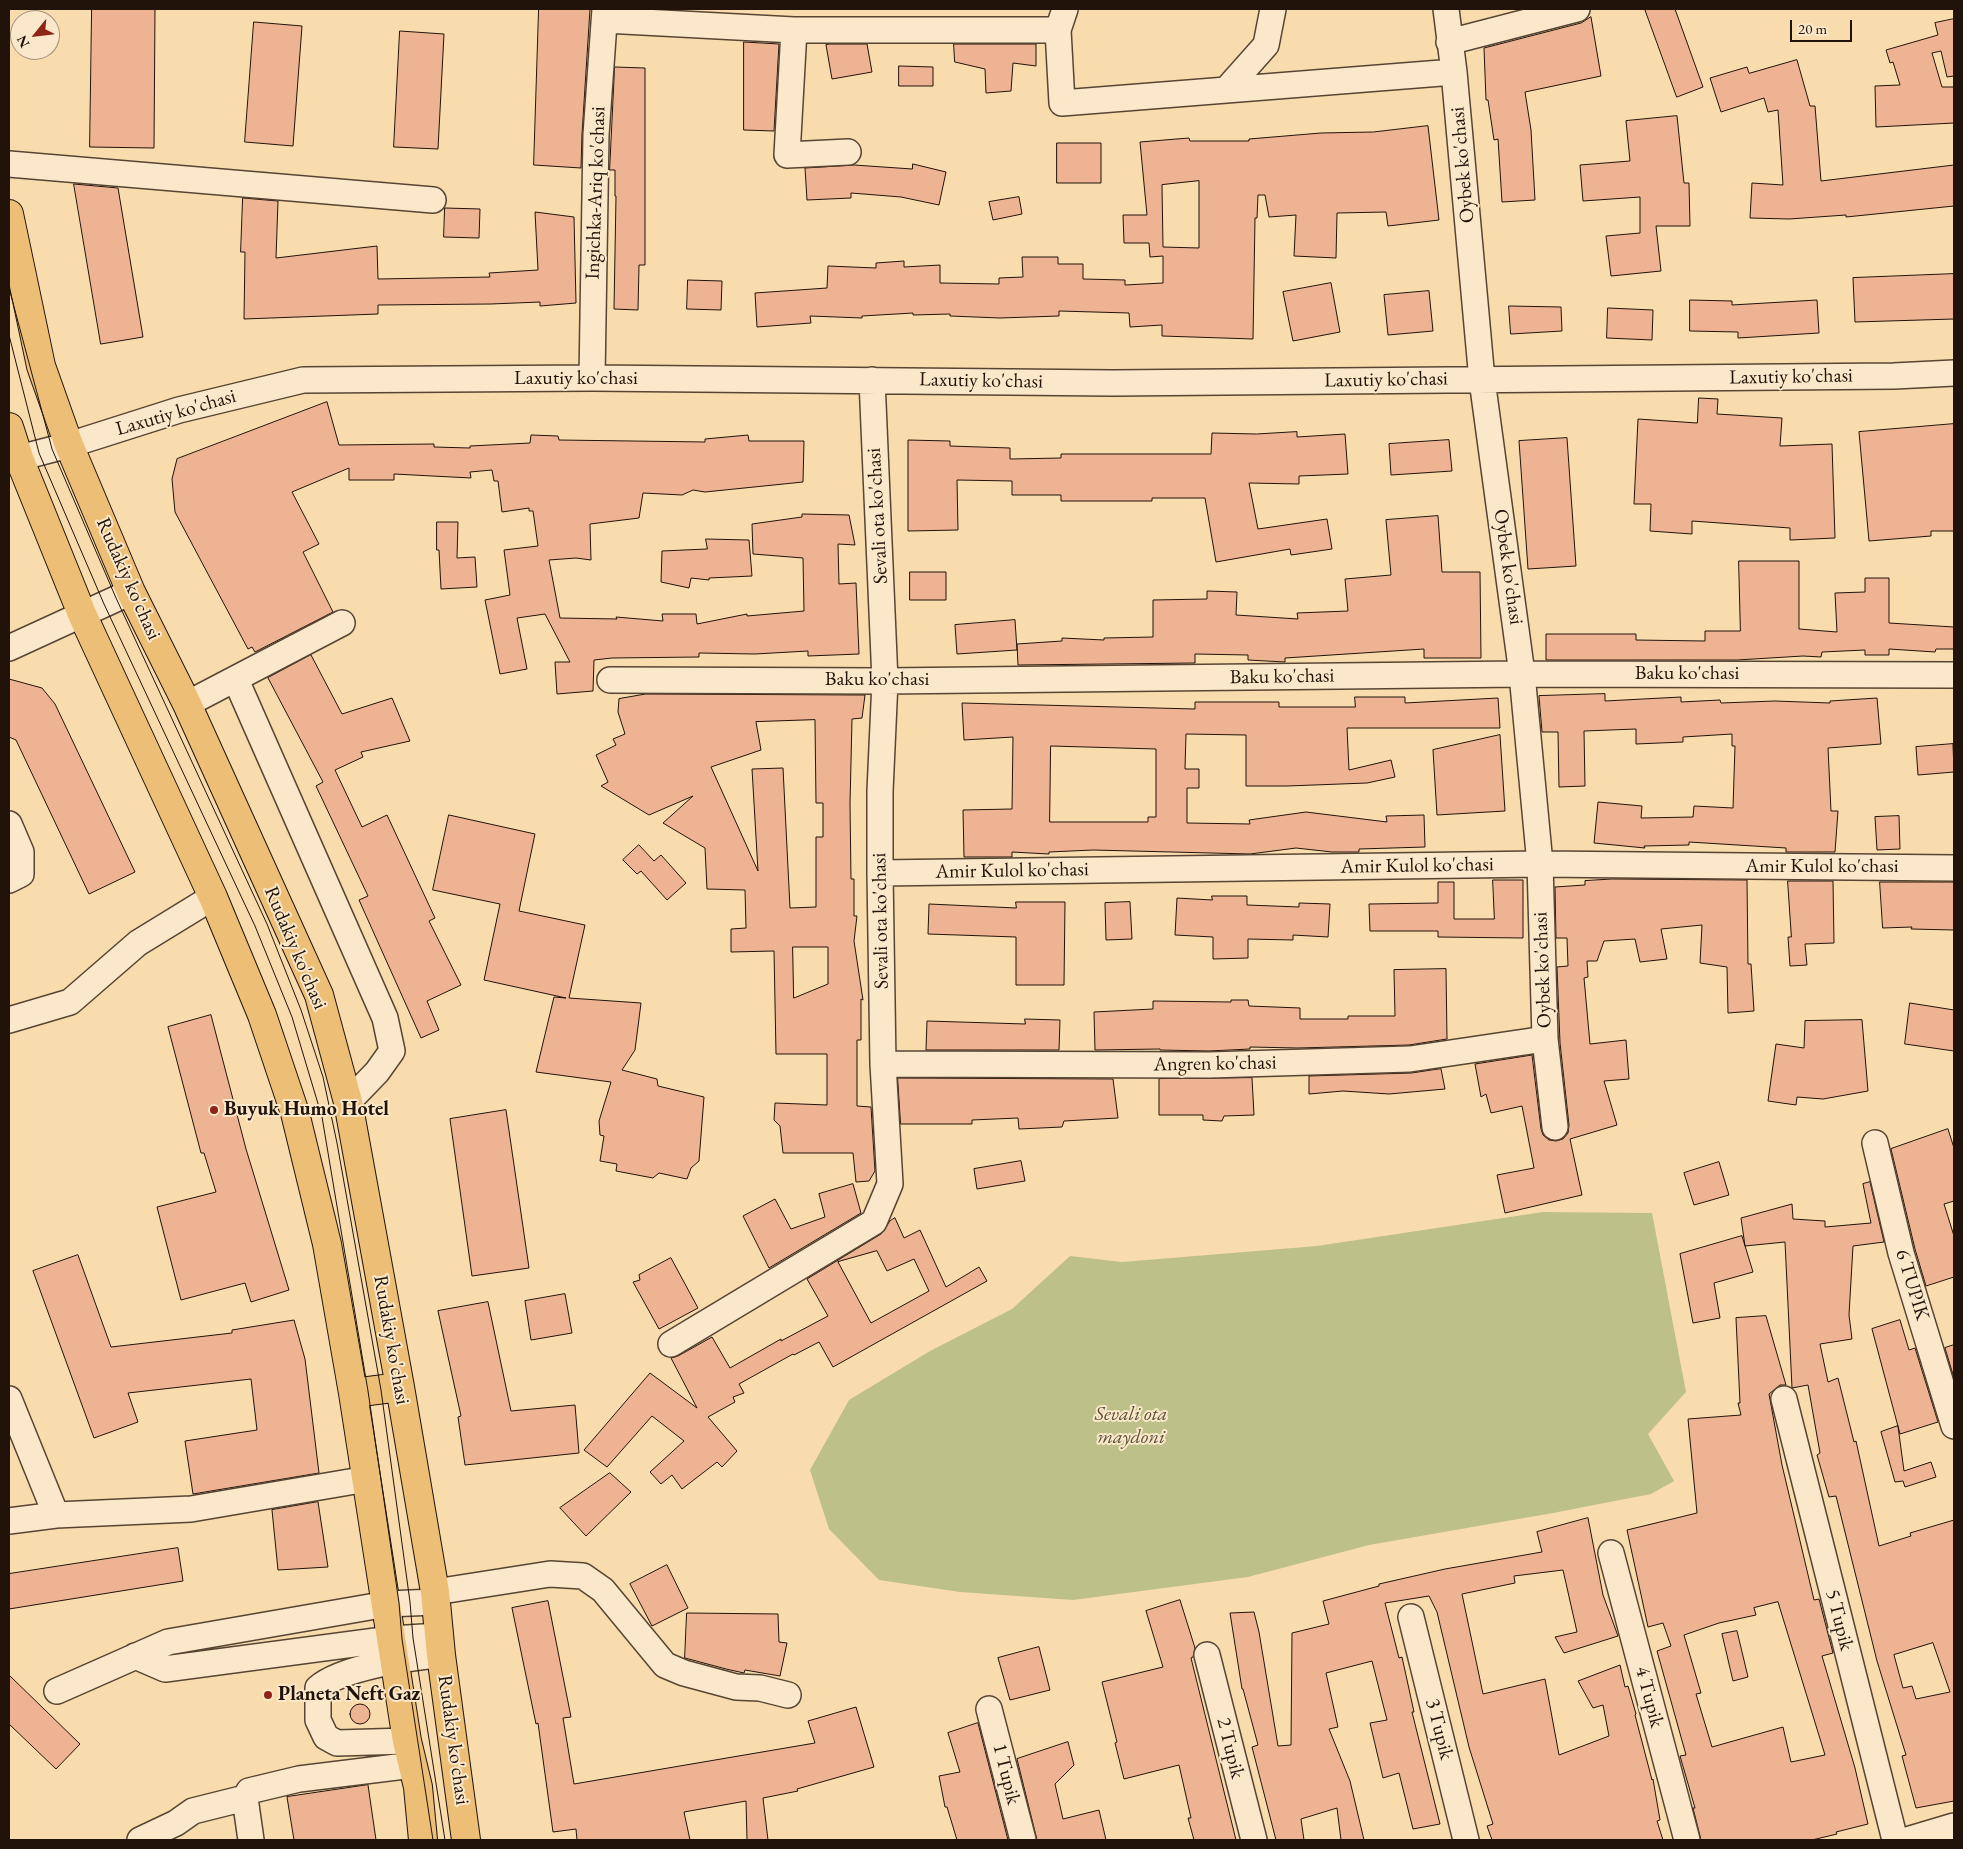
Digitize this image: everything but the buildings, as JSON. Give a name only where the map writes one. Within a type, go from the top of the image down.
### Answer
[{"type":"main road","name":"Rudakiy ko'chasi","points":[[9,214],[40,366],[70,444],[131,592],[187,704],[318,995],[348,1102],[400,1387],[435,1597],[466,1840]]},
{"type":"main road","name":"Rudakiy ko'chasi","points":[[9,427],[19,458],[82,614],[213,897],[262,1015],[295,1112],[327,1244],[367,1478],[387,1604],[392,1650],[410,1753],[418,1787],[423,1840]]},
{"type":"main road","points":[[353,1393],[400,1387]]},
{"type":"street","points":[[1226,90],[1266,45],[1273,9]]},
{"type":"street","name":"Oybek ko'chasi","points":[[1446,9],[1454,72],[1482,380],[1522,674],[1540,864],[1545,1039],[1555,1127]]},
{"type":"street","points":[[1449,42],[1577,9]]},
{"type":"street","points":[[605,14],[794,30],[1061,19],[1062,103],[1454,72]]},
{"type":"street","name":"Ingichka-Ariq ko'chasi","points":[[592,378],[596,135],[605,14]]},
{"type":"street","points":[[794,30],[787,155],[848,152]]},
{"type":"street","points":[[9,164],[433,200]]},
{"type":"street","name":"Laxutiy ko'chasi","points":[[19,458],[179,410],[303,380],[592,378],[1112,383],[1894,376],[1954,373]]},
{"type":"street","name":"Sevali ota ko'chasi","points":[[671,1344],[874,1222],[890,1184],[883,1064],[880,873],[880,791],[885,680],[872,380]]},
{"type":"street","points":[[9,648],[131,592]]},
{"type":"street","points":[[187,704],[342,623]]},
{"type":"street","name":"Baku ko'chasi","points":[[610,680],[885,680],[1522,674],[1954,675]]},
{"type":"street","points":[[236,680],[385,1018],[392,1051],[377,1072],[348,1102]]},
{"type":"street","points":[[9,824],[22,852],[21,874],[9,880]]},
{"type":"street","name":"Amir Kulol ko'chasi","points":[[880,873],[1540,864],[1954,868]]},
{"type":"street","points":[[9,1020],[70,1002],[138,943],[213,897]]},
{"type":"street","name":"Angren ko'chasi","points":[[883,1064],[1209,1065],[1400,1059],[1545,1039]]},
{"type":"street","name":"6 TUPIK","points":[[1874,1144],[1902,1253],[1954,1426]]},
{"type":"street","points":[[9,1399],[56,1516]]},
{"type":"street","name":"5 Tupik","points":[[1784,1399],[1895,1840]]},
{"type":"street","points":[[9,1522],[56,1516],[191,1509],[367,1478]]},
{"type":"street","name":"4 Tupik","points":[[1611,1553],[1687,1840]]},
{"type":"street","points":[[57,1691],[168,1642],[435,1597],[550,1574],[583,1576],[603,1590],[665,1666],[736,1687],[760,1688],[788,1695]]},
{"type":"street","name":"3 Tupik","points":[[1411,1617],[1466,1840]]},
{"type":"street","points":[[135,1656],[165,1669],[440,1646]]},
{"type":"street","points":[[392,1650],[326,1681],[318,1688],[318,1720],[326,1737],[337,1743],[410,1753]]},
{"type":"street","name":"2 Tupik","points":[[1207,1655],[1254,1840]]},
{"type":"street","name":"1 Tupik","points":[[989,1709],[1023,1840]]},
{"type":"street","points":[[251,1840],[245,1798],[249,1792],[410,1753]]},
{"type":"street","points":[[140,1840],[176,1823],[193,1811],[245,1798]]},
{"type":"street","points":[[1907,1840],[1954,1826]]},
{"type":"green space","name":"Sevali ota maydoni","points":[[1543,1212],[1652,1213],[1686,1392],[1648,1434],[1674,1481],[1651,1494],[1369,1545],[1248,1577],[1073,1600],[960,1592],[879,1580],[829,1529],[810,1470],[849,1400],[930,1351],[1012,1309],[1070,1256],[1122,1262],[1317,1246]]},
{"type":"tram line","points":[[9,288],[52,449],[116,598],[267,924],[301,1010],[323,1077],[337,1143],[381,1390],[410,1602],[413,1638],[445,1840]]},
{"type":"tram line","points":[[9,335],[39,453],[104,604],[255,926],[292,1017],[322,1117],[368,1391],[399,1603],[402,1639],[433,1840]]},
{"type":"place","name":"Buyuk Humo Hotel","points":[[214,1110]]},
{"type":"place","name":"Planeta Neft Gaz","points":[[268,1695]]}]
